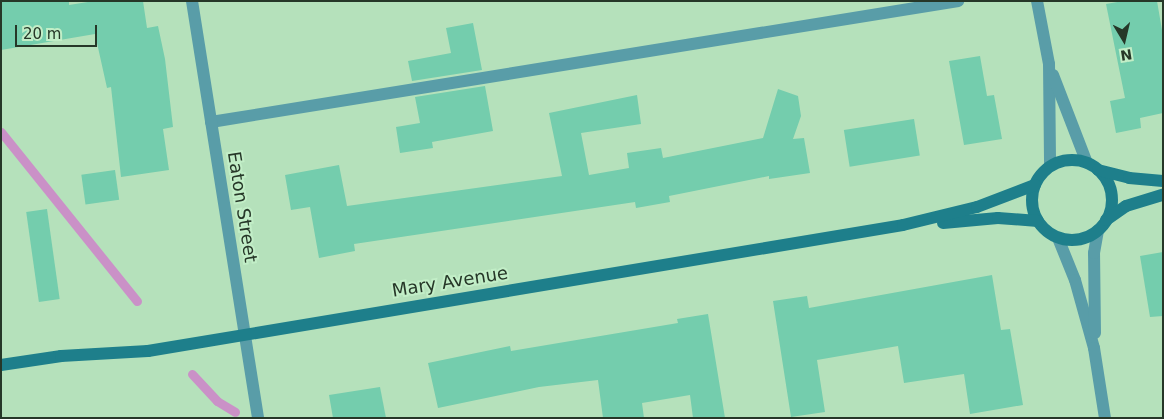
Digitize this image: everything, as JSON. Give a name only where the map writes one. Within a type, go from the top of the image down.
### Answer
[{"type":"street","name":"Eaton Street","points":[[192,1],[258,418]]},
{"type":"street","points":[[211,122],[958,1]]},
{"type":"street","points":[[1037,1],[1049,64],[1050,166]]},
{"type":"street","points":[[1049,64],[1092,166],[1111,193],[1111,207],[1106,220]]},
{"type":"street","points":[[1105,418],[1094,348],[1075,280],[1058,238],[1038,221],[1033,210],[1034,185],[1050,166],[1075,160],[1129,178],[1163,181]]},
{"type":"street","name":"Mary Avenue","points":[[1,365],[61,356],[148,351],[903,225],[977,207],[1034,185]]},
{"type":"street","points":[[1058,238],[1072,240],[1098,230],[1106,220],[1126,206],[1163,195]]},
{"type":"street","name":"Mary Avenue","points":[[903,225],[998,218],[1038,221]]},
{"type":"street","points":[[1094,348],[1094,261],[1098,230]]},
{"type":"building","points":[[1,1],[69,1],[69,5],[94,1],[143,1],[147,28],[158,26],[165,59],[173,127],[163,129],[169,170],[121,177],[111,87],[107,88],[95,34],[1,50]]},
{"type":"building","points":[[1123,1],[1157,1],[1163,36],[1163,113],[1140,118],[1141,128],[1116,133],[1110,101],[1125,98],[1106,4]]},
{"type":"building","points":[[473,23],[482,70],[412,81],[408,61],[451,53],[446,28]]},
{"type":"building","points":[[980,56],[987,96],[994,95],[1002,139],[964,145],[949,61]]},
{"type":"building","points":[[485,86],[493,131],[432,142],[433,148],[400,153],[396,127],[420,123],[415,97]]},
{"type":"building","points":[[778,89],[798,96],[801,116],[793,139],[804,138],[810,173],[769,179],[769,176],[669,196],[670,202],[636,208],[635,202],[354,244],[355,251],[319,258],[310,207],[291,210],[285,175],[339,165],[347,206],[562,176],[549,113],[637,95],[641,124],[581,133],[589,175],[629,168],[627,153],[661,148],[663,158],[763,138]]},
{"type":"building","points":[[914,119],[920,156],[850,167],[844,130]]},
{"type":"building","points":[[115,170],[119,200],[86,204],[81,175]]},
{"type":"building","points":[[47,209],[60,299],[39,302],[26,212]]},
{"type":"building","points":[[1163,252],[1163,316],[1150,317],[1140,256]]},
{"type":"building","points":[[992,275],[1001,330],[1010,329],[1023,405],[970,414],[964,374],[904,383],[898,346],[817,360],[825,412],[791,417],[773,301],[807,296],[809,308]]},
{"type":"building","points":[[708,314],[725,418],[693,418],[690,395],[642,403],[644,418],[603,418],[598,380],[539,387],[438,408],[428,363],[510,346],[511,351],[678,323],[677,319]]},
{"type":"building","points":[[380,387],[386,418],[333,418],[329,395]]},
{"type":"waterway","points":[[1,132],[137,301]]},
{"type":"waterway","points":[[192,374],[217,401],[235,412]]}]
